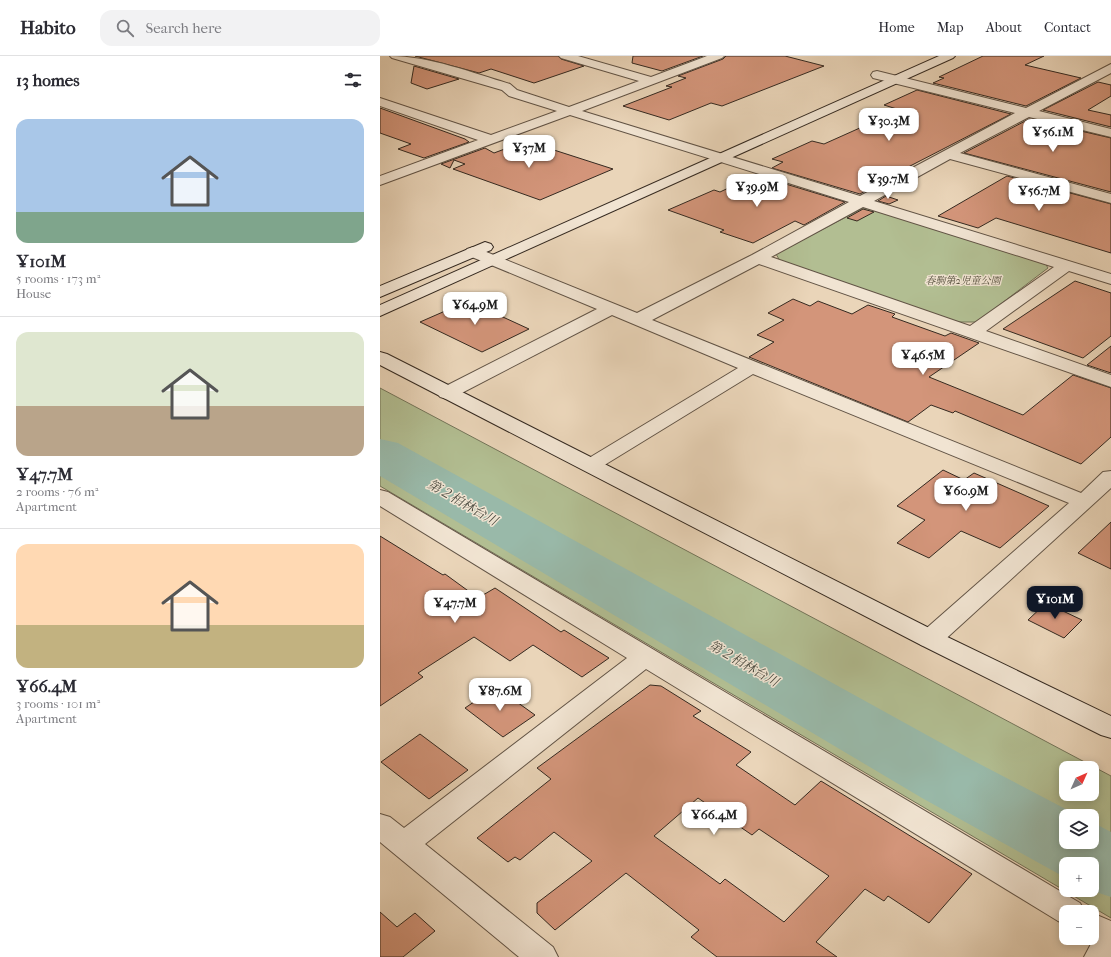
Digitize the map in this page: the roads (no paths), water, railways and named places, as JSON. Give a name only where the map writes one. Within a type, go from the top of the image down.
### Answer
[{"type":"street","points":[[396,56],[420,64],[436,66],[506,87],[513,93],[702,152],[722,151],[861,201],[1111,279]]},
{"type":"street","points":[[565,56],[652,81]]},
{"type":"street","points":[[380,182],[718,56]]},
{"type":"street","points":[[804,107],[920,56]]},
{"type":"street","points":[[380,311],[492,260],[722,151],[897,80],[950,56]]},
{"type":"street","points":[[638,320],[758,258],[948,154],[1027,113],[1104,77],[1111,68]]},
{"type":"street","points":[[877,75],[1111,133]]},
{"type":"street","points":[[380,102],[491,140]]},
{"type":"street","points":[[637,180],[702,152]]},
{"type":"street","points":[[948,154],[1111,199]]},
{"type":"street","points":[[380,166],[401,174]]},
{"type":"street","points":[[380,292],[502,239]]},
{"type":"street","points":[[473,252],[752,368],[1085,502]]},
{"type":"street","points":[[758,258],[1111,381]]},
{"type":"street","points":[[973,332],[1067,265]]},
{"type":"street","points":[[447,393],[610,308]]},
{"type":"street","points":[[380,358],[930,639],[1111,728]]},
{"type":"street","points":[[590,465],[752,368]]},
{"type":"street","points":[[930,639],[1085,502],[1111,477]]},
{"type":"street","points":[[380,497],[1059,905]]},
{"type":"street","points":[[404,844],[646,656]]},
{"type":"street","points":[[380,825],[542,957]]},
{"type":"street","points":[[1099,930],[1111,937]]},
{"type":"street","points":[[1100,957],[1111,941]]},
{"type":"waterway","name":"第２柏林台川","points":[[380,454],[947,779],[1111,867]]},
{"type":"park label","name":"春駒第2児童公園","points":[[963,280]]}]
